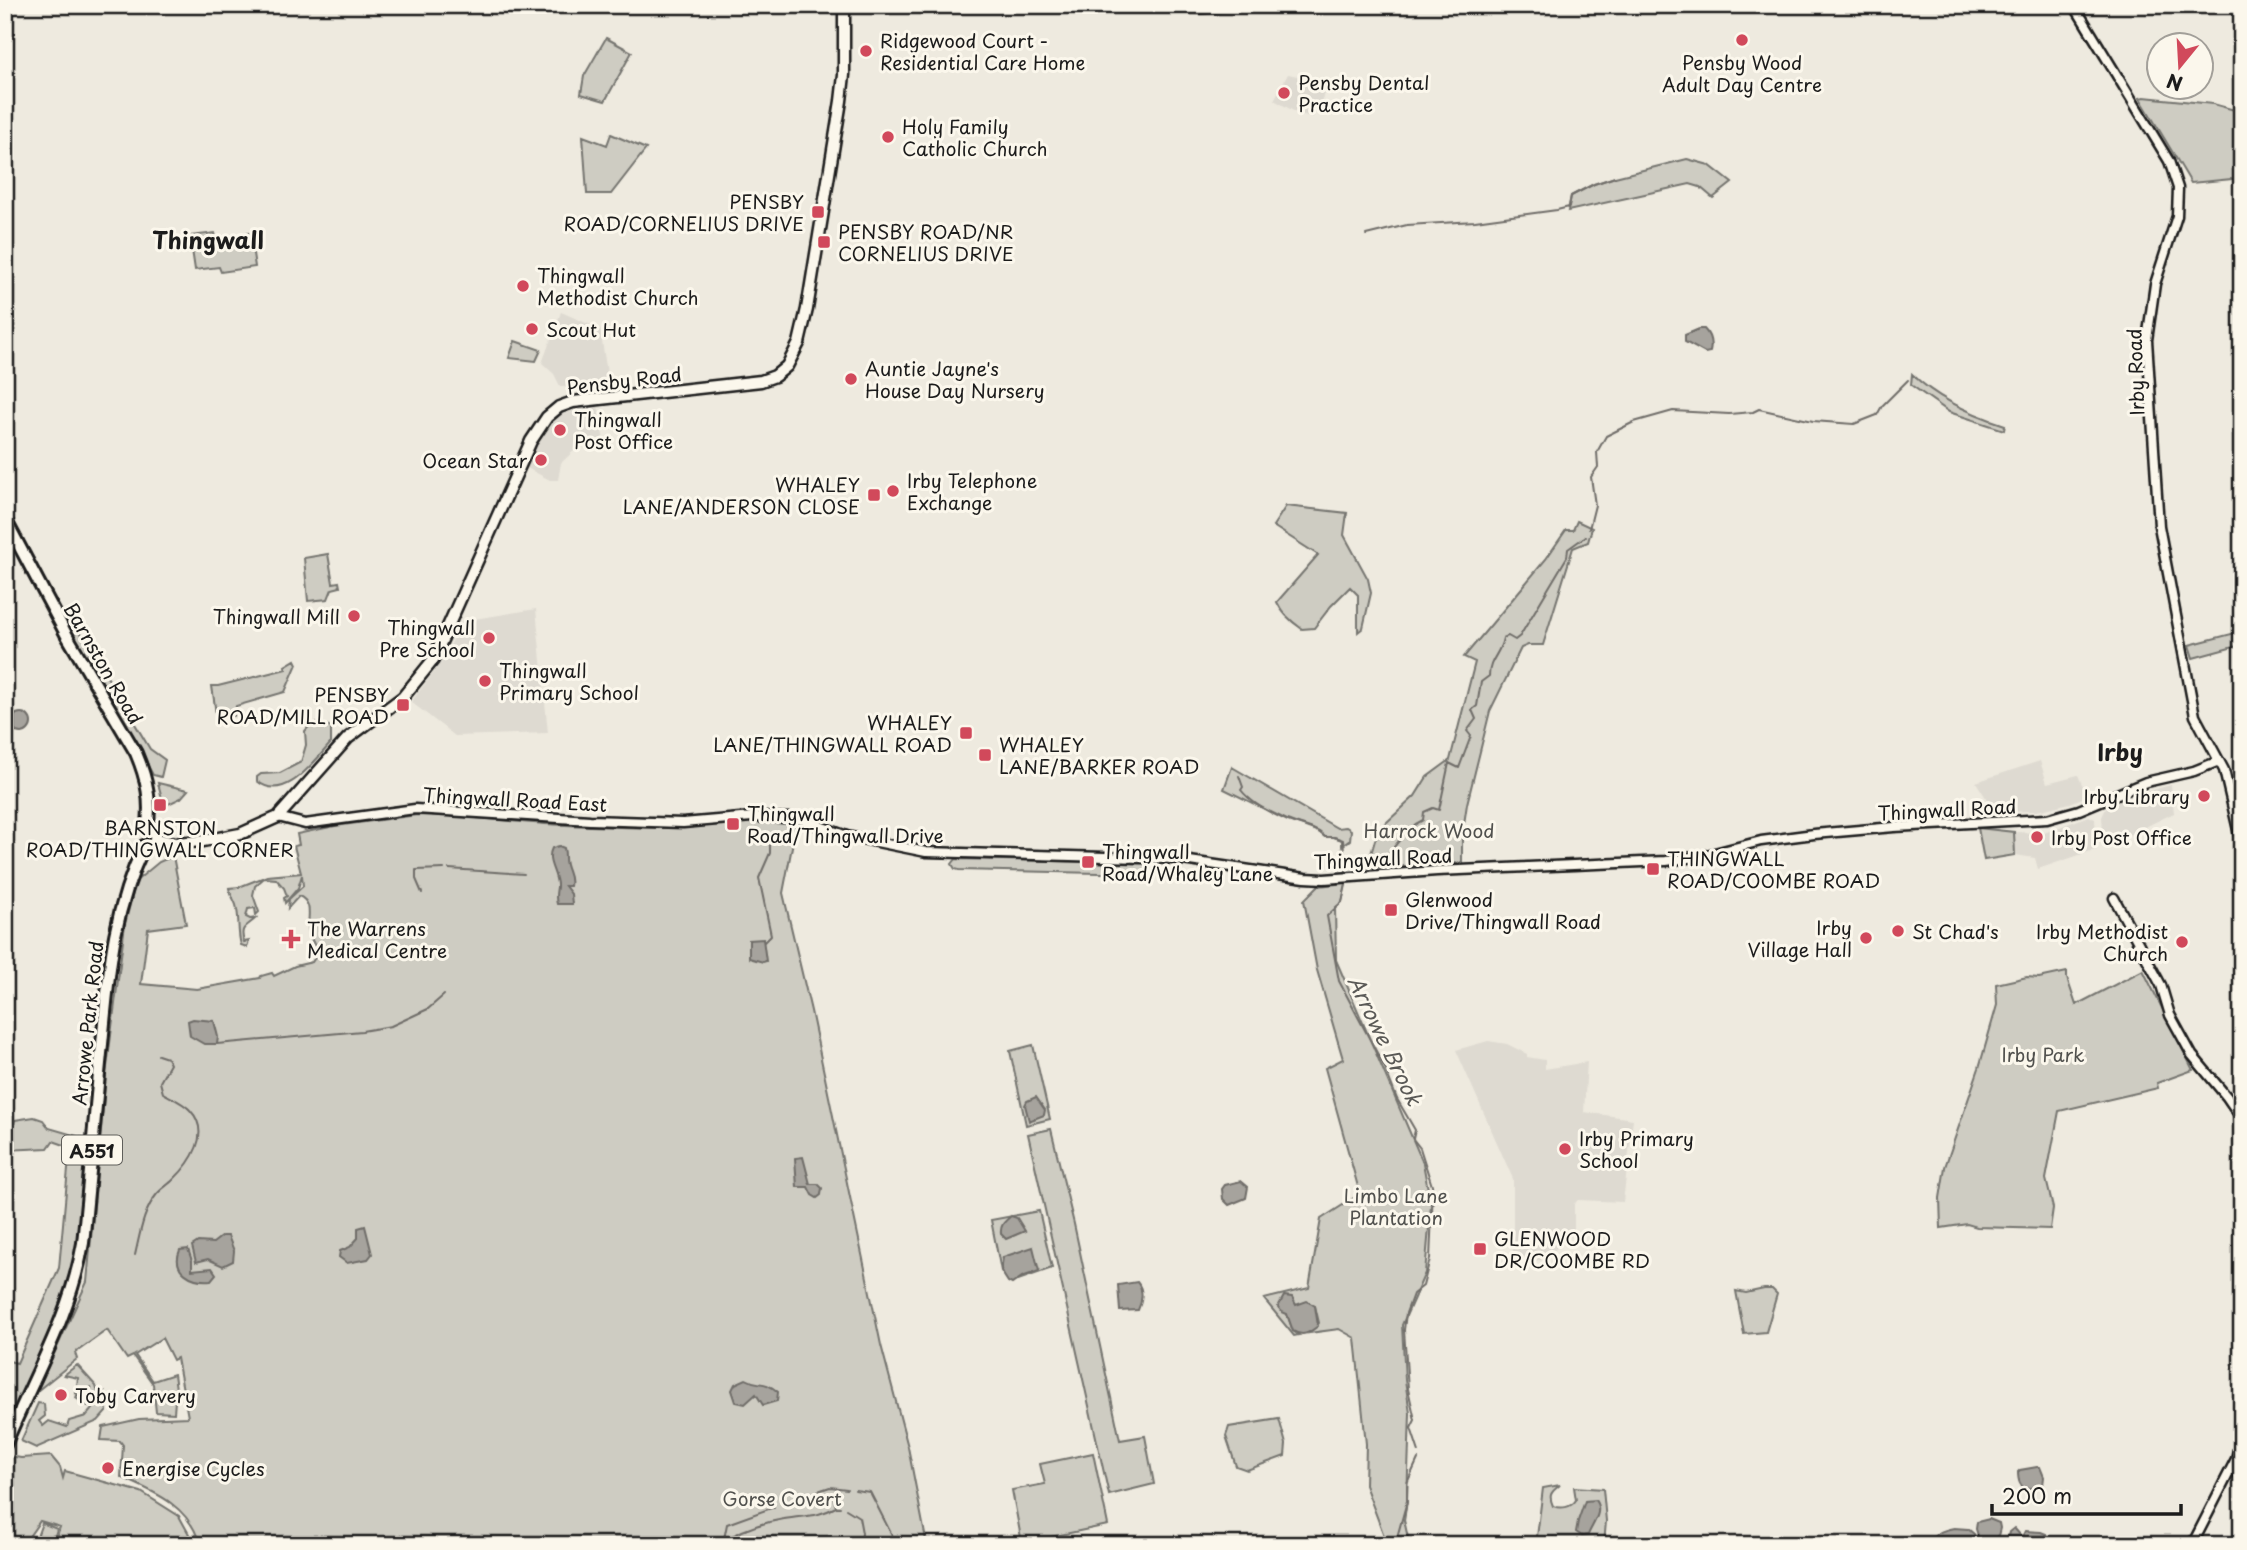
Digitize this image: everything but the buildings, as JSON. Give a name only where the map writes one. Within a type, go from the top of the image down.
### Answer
[{"type":"main road","name":"Pensby Road","points":[[156,839],[175,843],[203,841],[240,834],[278,817],[338,748],[402,697],[433,660],[530,441],[547,417],[559,407],[573,402],[761,382],[775,376],[787,366],[799,343],[807,309],[838,122],[844,75],[844,5]]},
{"type":"main road","name":"Barnston Road","points":[[5,519],[66,634],[136,753],[149,794],[147,830]]},
{"type":"main road","points":[[147,830],[153,832],[156,839],[152,845],[144,846],[139,838],[147,830]]},
{"type":"main road","name":"Arrowe Park Road","points":[[5,1445],[67,1306],[78,1272],[115,928],[131,872],[144,846]]},
{"type":"street","name":"Irby Road","points":[[2074,5],[2169,161],[2178,188],[2177,216],[2154,284],[2149,312],[2147,340],[2153,452],[2164,561],[2195,716],[2224,769],[2242,847]]},
{"type":"street","name":"Thingwall Road","points":[[752,817],[804,820],[847,836],[926,852],[1176,859],[1324,879],[1666,861],[1703,856],[1761,841],[1814,834],[1984,821],[2040,820],[2079,810],[2146,782],[2194,771],[2219,761]]},
{"type":"street","name":"Thingwall Road East","points":[[278,817],[304,824],[415,808],[682,823],[752,817]]},
{"type":"street","points":[[2113,898],[2161,985],[2170,1015],[2192,1055],[2242,1119]]},
{"type":"street","points":[[2192,1545],[2236,1460],[2242,1432]]},
{"type":"shaded area","points":[[1288,74],[1330,83],[1313,117],[1299,114],[1274,100]]},
{"type":"shaded area","points":[[561,312],[600,329],[608,379],[601,387],[573,389],[560,386],[554,374],[542,363]]},
{"type":"shaded area","points":[[1704,329],[1709,337],[1710,352],[1705,353],[1685,342],[1685,335]]},
{"type":"shaded area","points":[[598,405],[604,442],[578,447],[561,463],[558,480],[550,480],[523,466],[543,429],[552,420],[562,414]]},
{"type":"shaded area","name":"Thingwall Primary School","points":[[536,609],[548,733],[455,736],[411,702],[443,660],[462,621]]},
{"type":"shaded area","points":[[21,713],[28,716],[31,723],[28,730],[21,733],[14,730],[11,723],[14,716]]},
{"type":"shaded area","points":[[2040,761],[2047,783],[2078,775],[2087,796],[2037,811],[1995,812],[1976,782]]},
{"type":"shaded area","points":[[2171,785],[2174,813],[2104,847],[2102,817],[2107,806],[2133,795]]},
{"type":"shaded area","points":[[2089,816],[2095,819],[2097,849],[2038,869],[2035,858],[2015,855],[2014,832],[2044,833]]},
{"type":"shaded area","points":[[559,846],[565,850],[570,886],[565,886],[571,894],[572,904],[556,902],[557,882],[550,853],[552,848]]},
{"type":"shaded area","points":[[763,939],[766,961],[749,958],[749,940]]},
{"type":"shaded area","points":[[188,1021],[214,1021],[217,1044],[204,1044],[190,1036]]},
{"type":"shaded area","name":"Irby Primary School","points":[[1488,1041],[1507,1044],[1527,1054],[1527,1057],[1545,1060],[1545,1069],[1587,1062],[1584,1112],[1633,1119],[1623,1202],[1578,1200],[1574,1204],[1574,1233],[1543,1260],[1513,1261],[1513,1179],[1456,1050]]},
{"type":"shaded area","points":[[1036,1097],[1045,1110],[1044,1115],[1029,1121],[1025,1105]]},
{"type":"shaded area","points":[[803,1157],[810,1184],[818,1184],[822,1188],[821,1195],[817,1198],[808,1187],[797,1187],[795,1158]]},
{"type":"shaded area","points":[[1241,1181],[1248,1187],[1246,1198],[1229,1205],[1223,1199],[1222,1189],[1225,1185]]},
{"type":"shaded area","points":[[1011,1216],[1017,1218],[1025,1231],[1006,1239],[1001,1234],[1001,1228]]},
{"type":"shaded area","points":[[365,1226],[372,1254],[368,1259],[347,1263],[339,1257],[340,1251],[350,1247],[358,1238],[358,1228]]},
{"type":"shaded area","points":[[222,1236],[228,1236],[234,1251],[233,1261],[223,1266],[208,1259],[196,1262],[192,1246],[198,1242],[213,1243]]},
{"type":"shaded area","points":[[1033,1247],[1039,1271],[1012,1284],[1008,1282],[1001,1271],[1003,1257]]},
{"type":"shaded area","points":[[188,1249],[192,1270],[212,1268],[216,1274],[211,1280],[190,1277],[181,1269],[178,1264],[180,1250]]},
{"type":"shaded area","points":[[1137,1282],[1142,1296],[1138,1310],[1120,1311],[1118,1285]]},
{"type":"shaded area","points":[[1284,1296],[1292,1297],[1296,1305],[1307,1301],[1315,1306],[1318,1326],[1306,1333],[1293,1331],[1287,1314],[1278,1307]]},
{"type":"shaded area","points":[[746,1379],[773,1388],[778,1392],[777,1401],[763,1405],[756,1394],[745,1404],[736,1402],[732,1390],[735,1384]]},
{"type":"shaded area","points":[[2040,1467],[2044,1477],[2043,1485],[2028,1488],[2022,1486],[2018,1472]]},
{"type":"shaded area","points":[[1595,1500],[1598,1509],[1596,1518],[1588,1535],[1582,1536],[1576,1532],[1585,1501]]},
{"type":"shaded area","points":[[1989,1519],[1999,1523],[2000,1528],[1997,1540],[1992,1542],[1979,1539],[1976,1529],[1977,1522]]},
{"type":"shaded area","points":[[1954,1528],[1968,1529],[1974,1534],[1975,1545],[1929,1545],[1939,1533]]},
{"type":"shaded area","points":[[2014,1528],[2022,1537],[2025,1531],[2046,1534],[2047,1545],[2006,1545],[2009,1532]]},
{"type":"green space","points":[[1120,5],[1290,5],[1202,14]]},
{"type":"green space","points":[[606,38],[632,52],[605,101],[581,94],[584,76]]},
{"type":"green space","points":[[2146,97],[2146,102],[2213,104],[2242,112],[2242,178],[2191,183],[2140,98]]},
{"type":"green space","points":[[611,134],[646,149],[611,194],[587,194],[583,136],[607,145]]},
{"type":"green space","points":[[1687,159],[1709,165],[1732,183],[1713,198],[1700,187],[1690,184],[1568,211],[1571,196],[1594,184]]},
{"type":"green space","points":[[215,233],[216,238],[250,233],[255,267],[221,272],[219,267],[195,270],[190,236]]},
{"type":"green space","points":[[515,341],[541,350],[536,361],[509,358]]},
{"type":"green space","points":[[1912,374],[1955,405],[2005,425],[2004,430],[1949,412],[1911,385]]},
{"type":"green space","points":[[1286,506],[1347,513],[1344,535],[1368,579],[1371,593],[1363,628],[1358,632],[1358,595],[1350,587],[1314,628],[1302,629],[1279,606],[1277,602],[1318,555],[1273,526]]},
{"type":"green space","name":"Harrock Wood","points":[[1577,521],[1592,528],[1588,542],[1573,548],[1543,645],[1521,648],[1490,711],[1467,804],[1462,837],[1462,863],[1367,868],[1375,840],[1386,823],[1415,796],[1427,777],[1450,760],[1475,662],[1464,657],[1546,559],[1566,530],[1573,530]]},
{"type":"green space","points":[[328,554],[333,583],[339,582],[340,587],[332,589],[328,599],[308,601],[304,558]]},
{"type":"green space","points":[[71,623],[78,628],[150,749],[165,760],[161,777],[153,775],[67,626]]},
{"type":"green space","points":[[2239,632],[2242,635],[2241,645],[2193,658],[2189,645]]},
{"type":"green space","points":[[295,660],[297,664],[285,692],[236,706],[234,716],[216,714],[212,686],[286,669],[285,666]]},
{"type":"green space","points":[[320,723],[331,727],[331,743],[307,769],[288,784],[278,787],[268,787],[257,781],[261,774],[280,773],[301,762],[306,745],[305,731],[311,724]]},
{"type":"green space","points":[[1232,767],[1337,828],[1346,827],[1351,830],[1350,840],[1342,846],[1342,840],[1325,837],[1224,789]]},
{"type":"green space","points":[[158,783],[188,790],[181,798],[164,806]]},
{"type":"green space","name":"Gorse Covert","points":[[417,815],[657,828],[745,821],[780,822],[796,826],[783,893],[811,1011],[881,1345],[908,1447],[927,1545],[200,1545],[195,1531],[180,1510],[146,1488],[121,1477],[123,1445],[120,1441],[101,1440],[103,1427],[139,1419],[188,1417],[177,1358],[173,1360],[162,1338],[135,1355],[153,1381],[174,1374],[174,1413],[156,1412],[153,1384],[133,1356],[127,1359],[107,1330],[75,1353],[77,1359],[37,1391],[87,1282],[106,1075],[125,924],[136,881],[159,862],[173,856],[186,924],[148,929],[141,984],[197,989],[260,978],[272,973],[274,976],[295,966],[312,962],[318,953],[309,932],[307,903],[299,896],[288,908],[289,899],[303,886],[302,875],[298,888],[285,903],[284,898],[287,896],[284,888],[276,879],[264,878],[255,886],[253,895],[259,912],[256,915],[255,908],[248,909],[246,917],[256,918],[243,930],[244,942],[249,941],[247,947],[241,945],[236,905],[229,888],[267,876],[301,873],[294,846],[299,845],[297,834]]},
{"type":"green space","points":[[1978,828],[2014,832],[2015,855],[1984,860]]},
{"type":"green space","points":[[956,859],[1149,863],[1150,866],[1145,874],[959,870],[952,864]]},
{"type":"green space","name":"Limbo Lane Plantation","points":[[1346,883],[1342,902],[1335,908],[1336,960],[1423,1163],[1431,1205],[1425,1273],[1402,1325],[1410,1413],[1404,1520],[1408,1538],[1413,1545],[1389,1545],[1365,1485],[1366,1444],[1355,1338],[1339,1329],[1309,1333],[1319,1323],[1315,1306],[1307,1305],[1297,1307],[1287,1314],[1293,1331],[1299,1335],[1294,1336],[1264,1299],[1309,1288],[1321,1219],[1360,1194],[1325,1068],[1343,1059],[1317,970],[1304,900],[1318,886]]},
{"type":"green space","name":"Irby Park","points":[[2143,970],[2193,1070],[2157,1083],[2158,1088],[2059,1111],[2046,1179],[2053,1208],[2050,1229],[1977,1227],[1967,1224],[1941,1228],[1940,1198],[1945,1167],[1979,1068],[1997,1005],[1996,984],[2067,972],[2076,1005]]},
{"type":"green space","points":[[1033,1045],[1050,1119],[1026,1125],[1010,1051]]},
{"type":"green space","points":[[34,1117],[43,1120],[49,1128],[87,1139],[82,1218],[75,1263],[62,1304],[5,1428],[5,1360],[17,1363],[59,1268],[70,1147],[53,1141],[48,1148],[5,1150],[5,1136],[15,1120]]},
{"type":"green space","points":[[1051,1129],[1120,1440],[1145,1436],[1154,1484],[1109,1495],[1028,1134]]},
{"type":"green space","points":[[1039,1211],[1052,1268],[1018,1280],[1038,1270],[1001,1264],[1001,1271],[991,1220]]},
{"type":"green space","points":[[1772,1289],[1777,1294],[1766,1332],[1744,1334],[1736,1291],[1746,1293]]},
{"type":"green space","points":[[77,1365],[96,1386],[98,1393],[103,1392],[88,1406],[76,1398],[92,1387],[76,1393],[78,1378],[64,1375]]},
{"type":"green space","points":[[104,1395],[107,1411],[98,1421],[36,1448],[21,1441],[38,1403],[44,1404],[45,1416],[39,1421],[43,1426],[49,1421],[67,1427],[69,1421],[86,1416]]},
{"type":"green space","points":[[1279,1419],[1286,1444],[1285,1456],[1247,1470],[1236,1466],[1226,1436],[1229,1427]]},
{"type":"green space","points":[[1093,1453],[1108,1525],[1022,1543],[1012,1490],[1045,1484],[1040,1464]]},
{"type":"green space","points":[[9,1456],[51,1456],[60,1467],[63,1478],[65,1471],[141,1492],[179,1516],[195,1545],[54,1545],[60,1527],[40,1521],[23,1545],[5,1545],[5,1464]]},
{"type":"green space","points":[[1560,1485],[1551,1496],[1553,1506],[1569,1506],[1574,1503],[1574,1487],[1603,1489],[1606,1521],[1604,1545],[1555,1545],[1553,1538],[1542,1543],[1544,1545],[1536,1545],[1543,1488]]},
{"type":"green space","points":[[42,1523],[57,1529],[52,1545],[34,1545]]},
{"type":"waterway","points":[[1366,235],[1407,225],[1475,221],[1557,210],[1569,207],[1571,196],[1615,177]]},
{"type":"waterway","name":"Arrowe Brook","points":[[1589,529],[1595,505],[1591,477],[1598,467],[1597,452],[1606,436],[1634,422],[1673,411],[1729,414],[1759,409],[1813,421],[1854,424],[1877,415],[1882,406],[1908,380]]},
{"type":"waterway","name":"Arrowe Brook","points":[[1384,857],[1407,832],[1423,820],[1424,812],[1433,808],[1439,810],[1449,763],[1459,768],[1471,736],[1467,731],[1476,719],[1472,710],[1477,706],[1481,682],[1489,676],[1503,638],[1508,636],[1515,640],[1520,636],[1567,557],[1568,549],[1586,536]]},
{"type":"waterway","points":[[1239,776],[1243,787],[1241,790],[1263,808],[1325,837],[1343,840],[1346,870]]},
{"type":"waterway","points":[[764,942],[771,935],[759,878],[770,853],[770,845]]},
{"type":"waterway","points":[[422,893],[416,879],[416,870],[444,869]]},
{"type":"waterway","points":[[449,869],[524,874]]},
{"type":"waterway","name":"Arrowe Brook","points":[[1346,885],[1342,902],[1327,916],[1339,981],[1415,1130],[1413,1139],[1420,1148],[1433,1189],[1430,1259],[1423,1286],[1413,1294],[1406,1313],[1404,1330],[1408,1389],[1415,1420],[1411,1428],[1419,1452]]},
{"type":"waterway","points":[[217,1044],[391,1026],[428,1009],[444,995]]},
{"type":"waterway","points":[[135,1255],[148,1208],[159,1192],[186,1165],[199,1138],[199,1128],[190,1110],[163,1093],[160,1082],[170,1064],[167,1058],[158,1055]]},
{"type":"waterway","name":"Arrowe Brook","points":[[1396,1541],[1407,1501],[1407,1483],[1418,1459]]},
{"type":"waterway","points":[[830,1487],[847,1489]]},
{"type":"waterway","points":[[815,1492],[830,1487]]},
{"type":"waterway","points":[[855,1490],[870,1492],[897,1545]]},
{"type":"waterway","points":[[833,1495],[836,1507]]},
{"type":"waterway","points":[[724,1539],[727,1524],[774,1507]]},
{"type":"waterway","points":[[718,1545],[758,1525],[816,1515],[840,1507]]},
{"type":"waterway","points":[[846,1509],[859,1517],[861,1545]]},
{"type":"waterway","name":"Arrowe Brook","points":[[1349,1545],[1391,1541]]},
{"type":"place","name":"Pensby Wood Adult Day Centre","points":[[1742,40]]},
{"type":"place","name":"Ridgewood Court - Residential Care Home","points":[[866,51]]},
{"type":"place","name":"Pensby Dental Practice","points":[[1284,93]]},
{"type":"place","name":"Holy Family Catholic Church","points":[[888,137]]},
{"type":"place","name":"PENSBY ROAD/CORNELIUS DRIVE","points":[[818,212]]},
{"type":"place","name":"PENSBY ROAD/NR CORNELIUS DRIVE","points":[[824,242]]},
{"type":"place","name":"Thingwall Methodist Church","points":[[523,286]]},
{"type":"place","name":"Scout Hut","points":[[532,329]]},
{"type":"place","name":"Auntie Jayne's House Day Nursery","points":[[851,379]]},
{"type":"place","name":"Thingwall Post Office","points":[[560,430]]},
{"type":"place","name":"Ocean Star","points":[[541,460]]},
{"type":"place","name":"Irby Telephone Exchange","points":[[893,491]]},
{"type":"place","name":"WHALEY LANE/ANDERSON CLOSE","points":[[874,495]]},
{"type":"place","name":"Thingwall Mill","points":[[354,616]]},
{"type":"place","name":"Thingwall Pre School","points":[[489,638]]},
{"type":"place","name":"Thingwall Primary School","points":[[485,681]]},
{"type":"place","name":"PENSBY ROAD/MILL ROAD","points":[[403,705]]},
{"type":"place","name":"WHALEY LANE/THINGWALL ROAD","points":[[966,733]]},
{"type":"place","name":"WHALEY LANE/BARKER ROAD","points":[[985,755]]},
{"type":"place","name":"Irby Library","points":[[2204,796]]},
{"type":"place","name":"BARNSTON ROAD/THINGWALL CORNER","points":[[160,805]]},
{"type":"place","name":"Thingwall Road/Thingwall Drive","points":[[733,824]]},
{"type":"place","name":"Irby Post Office","points":[[2037,837]]},
{"type":"place","name":"Thingwall Road/Whaley Lane","points":[[1088,862]]},
{"type":"place","name":"THINGWALL ROAD/COOMBE ROAD","points":[[1653,869]]},
{"type":"place","name":"Glenwood Drive/Thingwall Road","points":[[1391,910]]},
{"type":"place","name":"St Chad's","points":[[1898,931]]},
{"type":"place","name":"Irby Village Hall","points":[[1866,938]]},
{"type":"place","name":"The Warrens Medical Centre","points":[[291,939]]},
{"type":"place","name":"Irby Methodist Church","points":[[2182,942]]},
{"type":"place","name":"Irby Primary School","points":[[1565,1149]]},
{"type":"place","name":"GLENWOOD DR/COOMBE RD","points":[[1480,1249]]},
{"type":"place","name":"Toby Carvery","points":[[61,1395]]},
{"type":"place","name":"Energise Cycles","points":[[108,1468]]},
{"type":"district","name":"Thingwall","points":[[208,239]]},
{"type":"district","name":"Irby","points":[[2120,751]]}]
